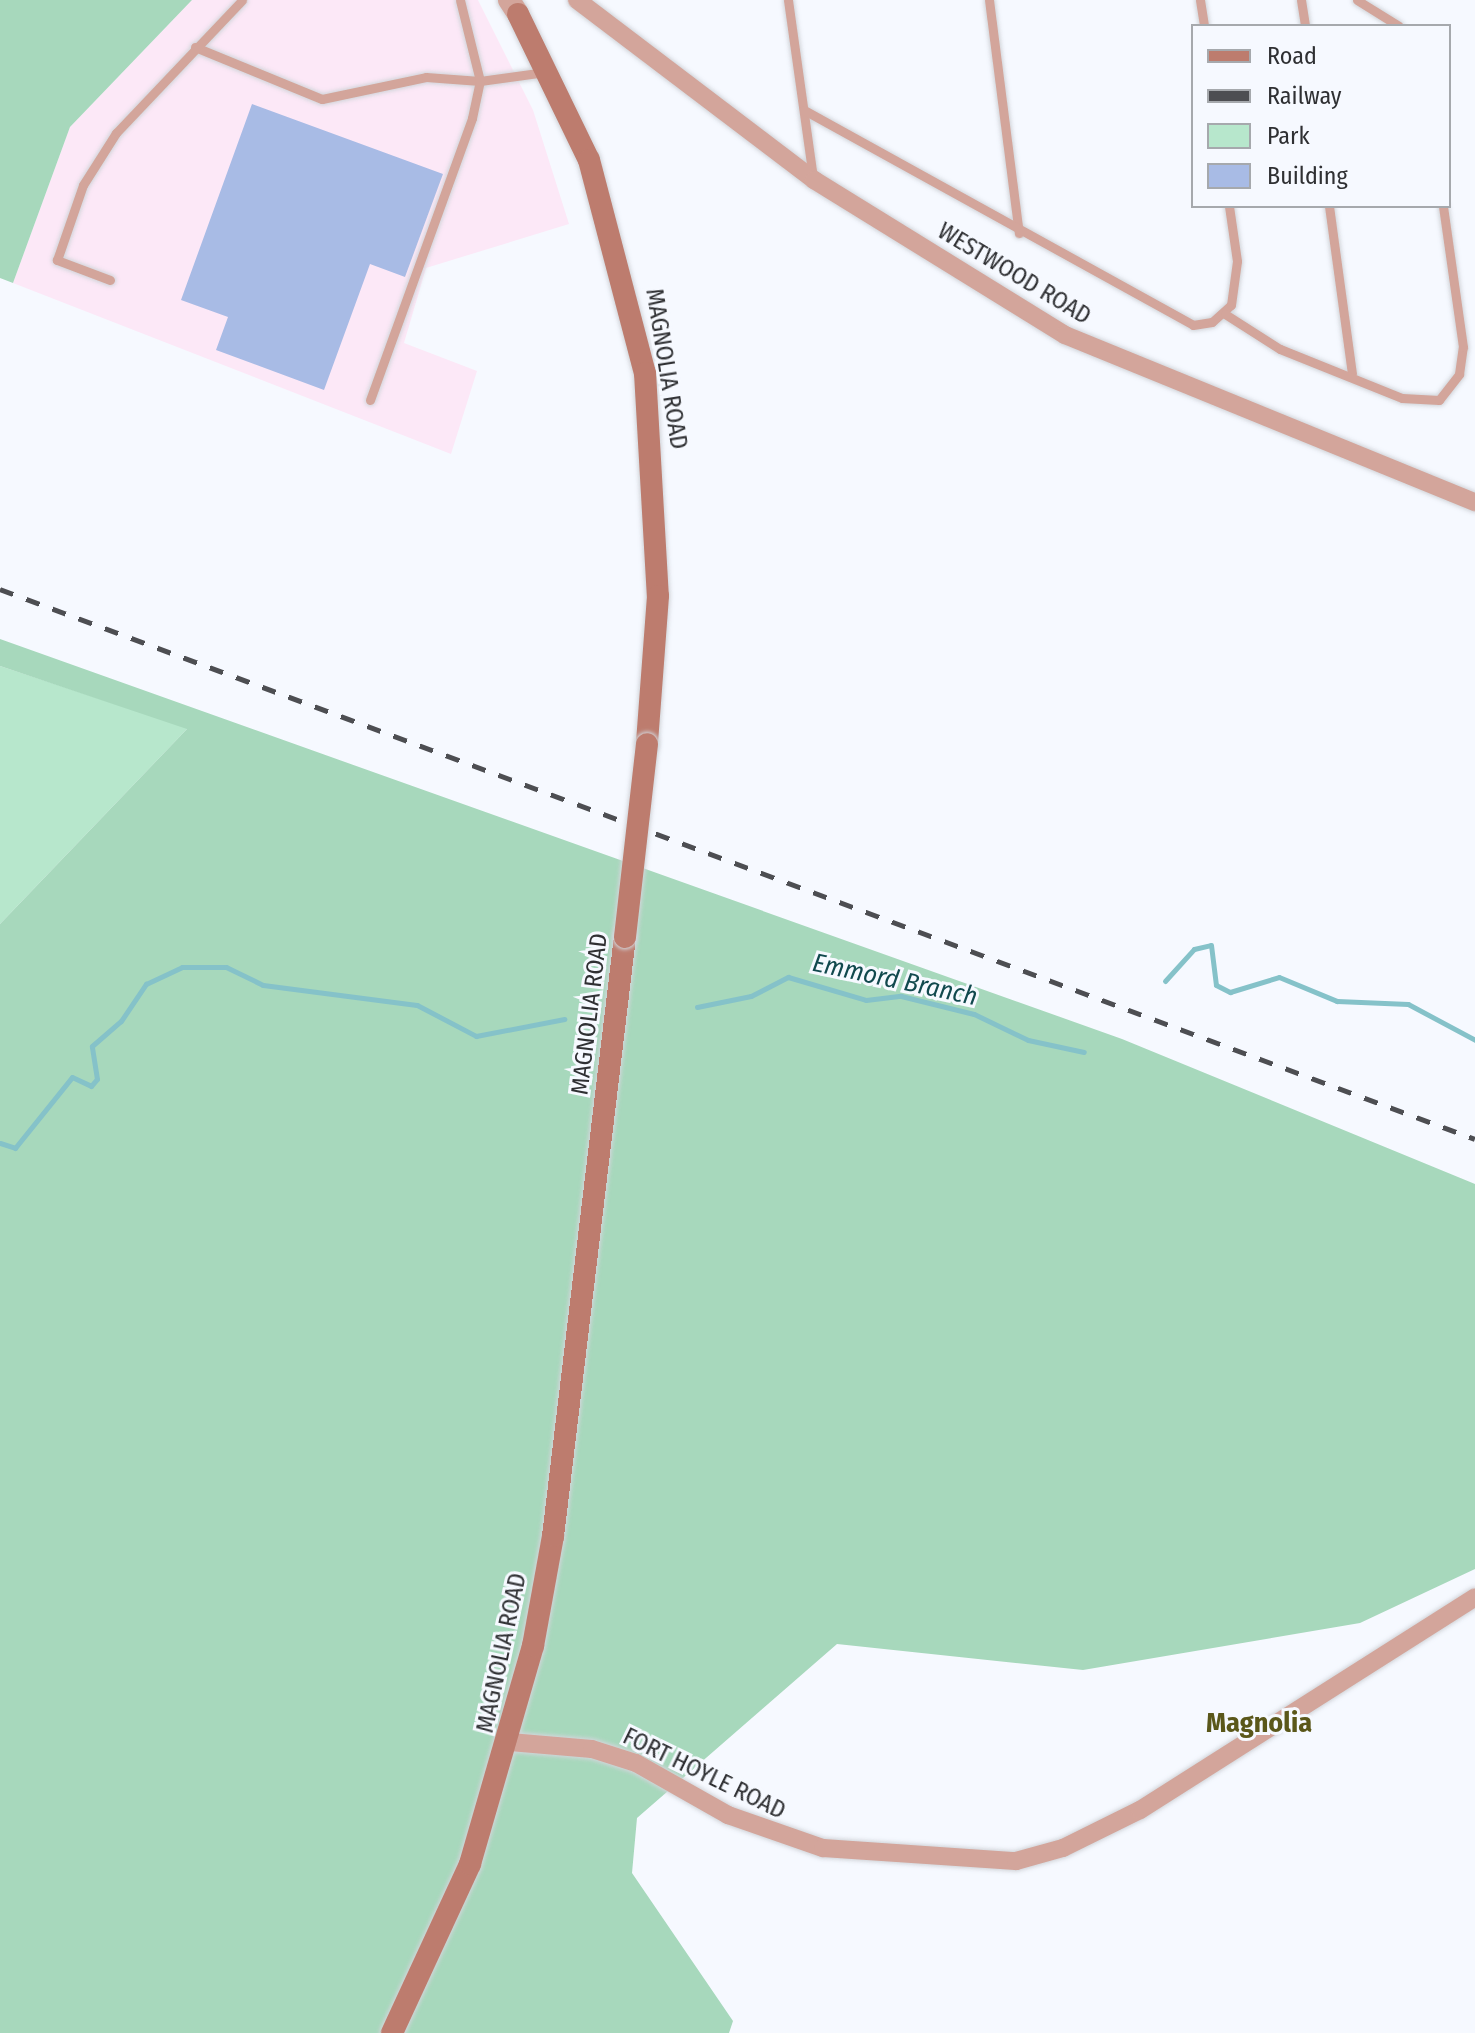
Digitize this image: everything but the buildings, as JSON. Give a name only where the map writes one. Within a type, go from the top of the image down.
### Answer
[{"type":"main road","name":"MAGNOLIA ROAD","points":[[392,2033],[470,1864],[510,1742],[553,1536],[647,744],[658,596],[645,373],[613,230],[549,71],[513,7]]},
{"type":"street","name":"WESTWOOD ROAD","points":[[577,0],[814,180],[1104,354],[1475,502]]},
{"type":"street","name":"FORT HOYLE ROAD","points":[[510,1742],[592,1749],[636,1763],[728,1815],[823,1848],[1016,1861],[1063,1848],[1140,1810],[1475,1597]]},
{"type":"lane","points":[[110,280],[57,260],[83,185],[116,133],[242,0]]},
{"type":"lane","points":[[370,400],[480,81],[460,0]]},
{"type":"lane","points":[[788,0],[814,180]]},
{"type":"lane","points":[[989,0],[1019,233]]},
{"type":"lane","points":[[1200,0],[1204,24]]},
{"type":"lane","points":[[1301,0],[1305,24]]},
{"type":"lane","points":[[1357,0],[1396,24]]},
{"type":"lane","points":[[195,47],[322,99],[426,77],[480,81],[549,71]]},
{"type":"lane","points":[[804,110],[1019,233],[1193,325],[1225,314],[1237,285],[1229,208]]},
{"type":"lane","points":[[1329,208],[1352,373]]},
{"type":"lane","points":[[1225,314],[1249,336],[1424,402],[1439,400],[1459,374],[1463,347],[1443,208]]},
{"type":"shaded area","points":[[192,0],[478,0],[533,110],[569,224],[426,268],[404,343],[477,371],[451,454],[13,283],[70,127]]},
{"type":"green space","points":[[0,0],[192,0],[70,127],[13,283],[0,278]]},
{"type":"green space","points":[[0,639],[1122,1039],[1475,1184],[1475,1569],[1360,1623],[1083,1670],[837,1644],[637,1818],[632,1873],[733,2021],[729,2033],[0,2033],[0,924],[187,729],[0,666]]},
{"type":"green space","points":[[0,666],[188,728],[0,924]]},
{"type":"waterway","name":"Emmord Branch","points":[[1165,981],[1194,949],[1211,945],[1216,985],[1230,992],[1279,977],[1337,1001],[1408,1004],[1475,1040]]},
{"type":"waterway","name":"Emmord Branch","points":[[0,1143],[15,1148],[72,1077],[91,1086],[97,1079],[92,1046],[121,1021],[146,984],[182,967],[226,967],[263,985],[417,1005],[476,1036],[564,1019]]},
{"type":"waterway","name":"Emmord Branch","points":[[697,1007],[751,996],[788,977],[866,1000],[901,996],[974,1014],[1028,1040],[1084,1052]]},
{"type":"railway","points":[[0,589],[1475,1139]]},
{"type":"district","name":"Magnolia","points":[[1259,1723]]}]
